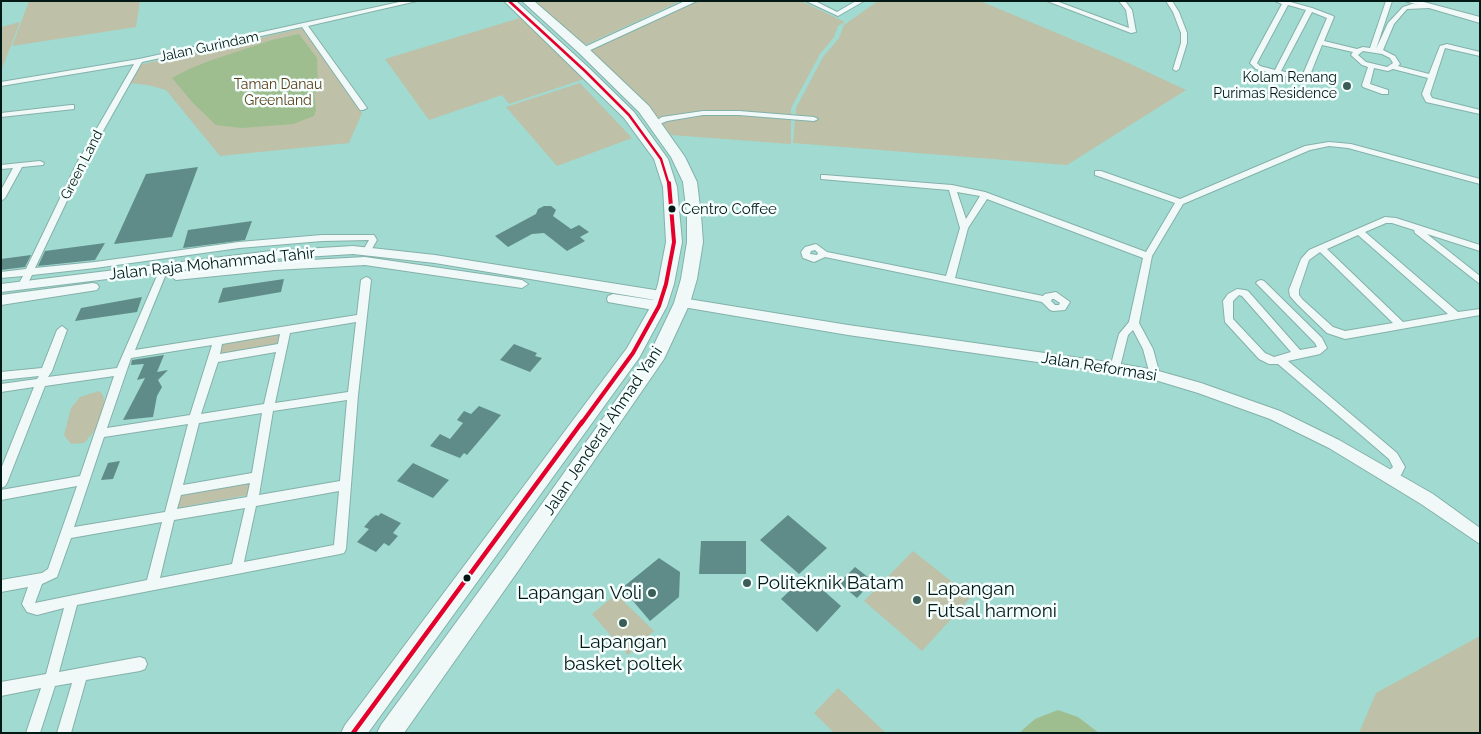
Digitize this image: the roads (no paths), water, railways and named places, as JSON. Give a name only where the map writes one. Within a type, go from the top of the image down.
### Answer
[{"type":"highway","name":"Jalan Jenderal Ahmad Yani","points":[[389,733],[658,354],[682,303],[695,242],[690,182],[678,157],[656,124],[644,109],[583,50],[530,9],[509,1]]},
{"type":"highway","name":"Jalan Jenderal Ahmad Yani","points":[[353,733],[633,353],[660,301],[666,284],[674,242],[670,187],[661,159],[629,115],[530,9]]},
{"type":"main road","points":[[583,50],[693,1]]},
{"type":"main road","points":[[1408,1],[1480,13]]},
{"type":"main road","points":[[1430,4],[1480,20]]},
{"type":"main road","name":"Jalan Raja Mohammad Tahir","points":[[1,300],[162,274],[216,262],[270,255],[353,250],[435,259],[660,301]]},
{"type":"main road","name":"Jalan Raja Mohammad Tahir","points":[[1,288],[162,274],[365,260],[660,301]]},
{"type":"main road","name":"Jalan Reformasi","points":[[682,303],[848,330],[1115,368],[1155,375],[1201,388],[1275,415],[1334,444],[1433,503],[1480,538]]},
{"type":"street","name":"Jalan Gurindam","points":[[1,84],[139,61],[304,27],[414,1]]},
{"type":"street","points":[[810,1],[838,14],[861,1]]},
{"type":"street","points":[[1050,1],[1133,32],[1130,10],[1122,1]]},
{"type":"street","points":[[1169,1],[1176,12],[1184,33],[1184,43],[1176,69]]},
{"type":"street","points":[[1278,1],[1310,9],[1331,17],[1303,78],[1258,68],[1253,63],[1286,4]]},
{"type":"street","points":[[1376,50],[1389,1]]},
{"type":"street","points":[[1376,50],[1391,23],[1405,8],[1430,4]]},
{"type":"street","points":[[1277,73],[1310,9]]},
{"type":"street","points":[[304,27],[363,108]]},
{"type":"street","points":[[1320,44],[1355,53],[1376,50],[1393,57],[1395,65]]},
{"type":"street","points":[[1480,54],[1442,47],[1426,94],[1429,100],[1480,112]]},
{"type":"street","points":[[1355,53],[1359,61],[1371,67],[1380,68],[1395,65],[1432,74]]},
{"type":"street","name":"Green Land","points":[[23,285],[82,163],[139,61]]},
{"type":"street","points":[[1371,67],[1366,85],[1385,92]]},
{"type":"street","points":[[2,117],[71,107]]},
{"type":"street","points":[[656,124],[665,119],[703,113],[739,113],[814,119]]},
{"type":"street","points":[[1115,368],[1122,340],[1127,330],[1134,323],[1148,256],[1180,202],[1308,148],[1329,144],[1348,146],[1480,182]]},
{"type":"street","points":[[1,167],[40,163]]},
{"type":"street","points":[[1,198],[19,165]]},
{"type":"street","points":[[1098,173],[1180,202]]},
{"type":"street","points":[[824,177],[952,188],[985,195],[1148,256]]},
{"type":"street","points":[[952,188],[964,228]]},
{"type":"street","points":[[950,280],[964,228],[985,195]]},
{"type":"street","points":[[1480,248],[1393,220],[1385,220],[1312,252],[1305,260],[1294,290],[1295,296],[1330,330],[1345,335],[1480,312]]},
{"type":"street","points":[[1413,227],[1480,281]]},
{"type":"street","points":[[1359,231],[1456,316]]},
{"type":"street","points":[[1,275],[95,266],[223,247],[322,238],[371,237],[373,240],[366,252]]},
{"type":"street","points":[[216,262],[223,247]]},
{"type":"street","points":[[1321,248],[1401,324]]},
{"type":"street","points":[[823,254],[1046,300]]},
{"type":"street","points":[[1,586],[49,577],[53,573],[121,371],[162,274]]},
{"type":"street","points":[[37,580],[28,604],[31,608],[37,609],[72,600],[340,549],[353,395],[366,280]]},
{"type":"street","points":[[1261,283],[1322,345],[1320,350],[1274,361],[1265,359],[1229,323],[1228,301],[1237,292],[1245,294],[1298,354]]},
{"type":"street","points":[[127,355],[362,318]]},
{"type":"street","points":[[1134,323],[1148,349],[1155,375]]},
{"type":"street","points":[[1,483],[62,330]]},
{"type":"street","points":[[237,568],[257,477],[268,409],[286,330]]},
{"type":"street","points":[[152,585],[194,420],[218,341]]},
{"type":"street","points":[[214,359],[282,347]]},
{"type":"street","points":[[1280,360],[1398,461],[1399,467],[1397,472],[1390,476]]},
{"type":"street","points":[[1,376],[47,371]]},
{"type":"street","points":[[1,388],[41,384],[121,371]]},
{"type":"street","points":[[101,433],[353,395]]},
{"type":"street","points":[[176,491],[257,477]]},
{"type":"street","points":[[1,495],[84,480]]},
{"type":"street","points":[[66,534],[346,485]]},
{"type":"street","points":[[33,733],[72,600]]},
{"type":"street","points":[[1,689],[140,664]]},
{"type":"street","points":[[64,733],[81,674]]},
{"type":"place","name":"Kolam Renang Purimas Residence","points":[[1347,86]]},
{"type":"place","name":"Centro Coffee","points":[[672,209]]},
{"type":"place","name":"Politeknik Batam","points":[[747,583]]},
{"type":"place","name":"Lapangan Voli","points":[[652,593]]},
{"type":"place","name":"Lapangan Futsal harmoni","points":[[917,600]]},
{"type":"place","name":"Lapangan basket poltek","points":[[623,623]]},
{"type":"park label","name":"Taman Danau Greenland","points":[[278,94]]}]
